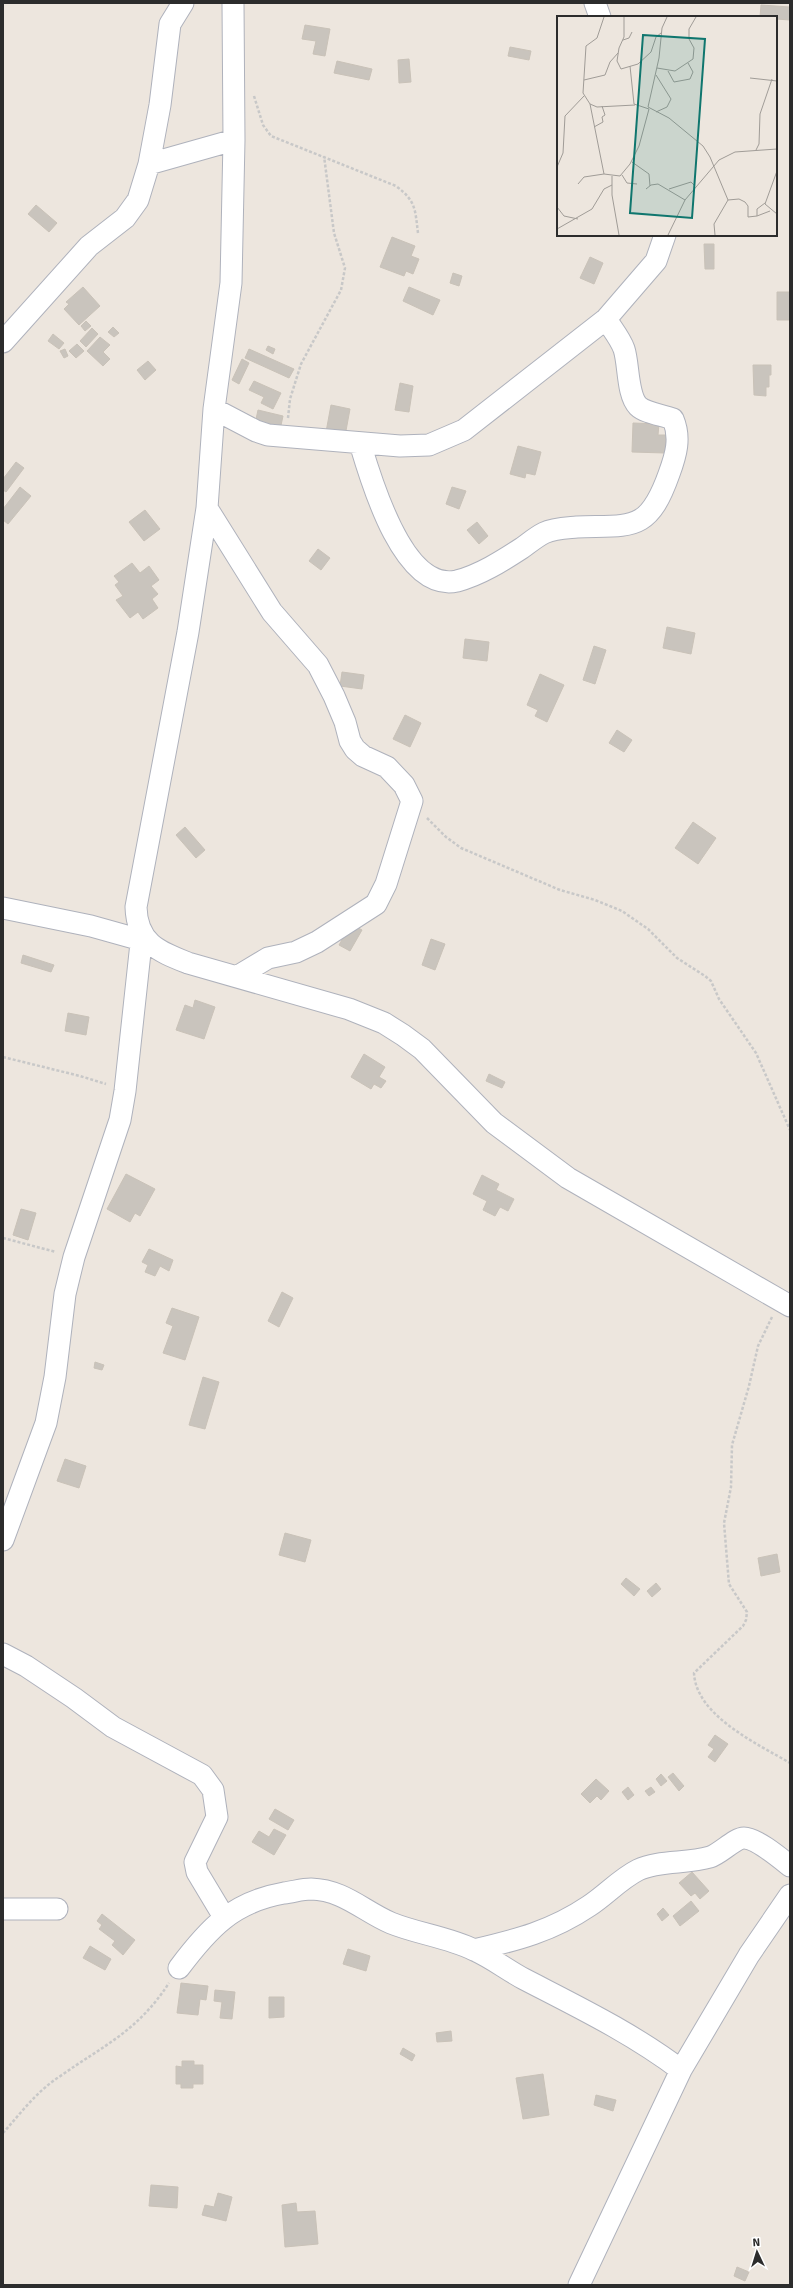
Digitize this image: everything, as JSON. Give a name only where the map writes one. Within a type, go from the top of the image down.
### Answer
[{"type":"street","points":[[3,342],[88,246],[131,211],[138,200],[149,164],[160,105],[170,24],[183,3]]},
{"type":"street","points":[[3,1540],[46,1423],[55,1377],[65,1294],[74,1257],[112,1147],[125,1091],[141,937],[136,921],[136,907],[188,632],[207,508],[214,409],[231,282],[234,140],[233,3]]},
{"type":"street","points":[[595,3],[600,16]]},
{"type":"street","points":[[149,164],[234,140]]},
{"type":"street","points":[[214,409],[256,431],[268,435],[408,446],[429,445],[446,439],[464,430],[606,319],[656,262],[666,236]]},
{"type":"street","points":[[360,443],[382,510],[394,533],[418,568],[439,580],[456,581],[475,574],[503,561],[544,533],[562,528],[622,527],[641,521],[654,508],[666,483],[676,457],[678,441],[677,429],[673,419],[642,409],[637,405],[631,388],[629,367],[624,348],[606,319]]},
{"type":"street","points":[[207,508],[272,612],[318,665],[334,696],[355,749],[363,756],[387,767],[404,785],[412,801],[386,884],[376,904],[317,942],[296,952],[268,958],[238,976]]},
{"type":"street","points":[[3,908],[141,937],[163,953],[188,963],[238,976],[349,1009],[384,1023],[403,1034],[422,1049],[494,1123],[568,1178],[786,1304]]},
{"type":"street","points":[[3,1654],[26,1666],[74,1698],[113,1727],[202,1775],[213,1790],[217,1817],[195,1862],[197,1872],[224,1917]]},
{"type":"street","points":[[474,1950],[525,1938],[555,1926],[589,1906],[640,1869],[713,1856],[741,1838],[750,1839],[761,1845],[790,1866]]},
{"type":"street","points":[[179,1968],[199,1942],[224,1917],[243,1905],[259,1898],[310,1889],[325,1891],[352,1900],[387,1921],[474,1950],[522,1978],[637,2038],[681,2070]]},
{"type":"street","points":[[579,2285],[681,2070],[749,1955],[790,1895]]},
{"type":"street","points":[[3,1909],[57,1909]]},
{"type":"path","points":[[253,94],[263,125],[271,136],[396,186],[409,195],[415,211],[418,233]]},
{"type":"path","points":[[287,436],[290,399],[301,364],[341,290],[345,268],[334,233],[324,156]]},
{"type":"path","points":[[412,801],[435,827],[462,848],[560,890],[595,900],[622,911],[648,929],[677,958],[711,981],[719,999],[756,1053],[790,1130]]},
{"type":"path","points":[[3,1057],[80,1076],[125,1091]]},
{"type":"path","points":[[3,1238],[74,1257]]},
{"type":"path","points":[[786,1304],[758,1346],[749,1386],[732,1445],[731,1487],[724,1523],[729,1584],[747,1612],[746,1620],[743,1626],[694,1673],[695,1685],[707,1704],[720,1718],[757,1745],[790,1762]]},
{"type":"path","points":[[3,2133],[28,2105],[58,2078],[104,2049],[136,2024],[160,1998],[179,1968]]},
{"type":"building","points":[[761,5],[790,7],[790,20],[777,19],[777,16],[760,16]]},
{"type":"building","points":[[305,25],[330,29],[325,56],[313,54],[316,41],[302,39]]},
{"type":"building","points":[[510,47],[531,51],[529,60],[508,56]]},
{"type":"building","points":[[409,59],[411,82],[399,83],[398,60]]},
{"type":"building","points":[[337,61],[372,69],[369,80],[334,73]]},
{"type":"building","points":[[36,205],[57,223],[49,232],[28,214]]},
{"type":"building","points":[[392,237],[415,246],[411,256],[419,259],[413,274],[406,271],[404,276],[380,267]]},
{"type":"building","points":[[704,244],[714,244],[714,269],[705,269]]},
{"type":"building","points":[[590,257],[603,263],[594,284],[580,278]]},
{"type":"building","points":[[453,273],[462,276],[459,286],[450,283]]},
{"type":"building","points":[[83,287],[100,306],[79,325],[64,309],[69,304],[66,302]]},
{"type":"building","points":[[409,287],[440,300],[433,315],[403,301]]},
{"type":"building","points":[[777,292],[790,292],[790,320],[777,320]]},
{"type":"building","points":[[86,321],[91,326],[85,331],[81,326]]},
{"type":"building","points":[[113,327],[119,333],[114,337],[108,332]]},
{"type":"building","points":[[92,328],[98,334],[86,347],[80,341]]},
{"type":"building","points":[[53,334],[64,343],[59,349],[48,341]]},
{"type":"building","points":[[100,337],[110,345],[103,352],[110,359],[103,366],[87,351]]},
{"type":"building","points":[[77,344],[84,351],[76,358],[69,351]]},
{"type":"building","points":[[268,346],[275,349],[273,354],[266,350]]},
{"type":"building","points":[[65,349],[68,356],[64,358],[60,351]]},
{"type":"building","points":[[249,349],[294,369],[289,378],[245,358]]},
{"type":"building","points":[[242,359],[249,363],[239,384],[232,380]]},
{"type":"building","points":[[148,361],[156,370],[145,380],[137,370]]},
{"type":"building","points":[[753,365],[771,365],[771,375],[769,375],[769,387],[766,387],[766,396],[754,395]]},
{"type":"building","points":[[254,381],[281,393],[273,409],[261,403],[264,397],[249,390]]},
{"type":"building","points":[[400,383],[413,386],[409,412],[395,410]]},
{"type":"building","points":[[331,405],[350,409],[345,436],[326,432]]},
{"type":"building","points":[[258,410],[283,416],[280,430],[255,424]]},
{"type":"building","points":[[633,423],[659,424],[658,435],[666,435],[665,453],[632,452]]},
{"type":"building","points":[[518,446],[541,452],[535,475],[526,473],[525,478],[510,474]]},
{"type":"building","points":[[16,462],[24,468],[6,492],[3,490],[3,479]]},
{"type":"building","points":[[20,487],[31,496],[8,524],[3,520],[3,509]]},
{"type":"building","points":[[452,487],[466,491],[459,509],[446,504]]},
{"type":"building","points":[[145,510],[160,529],[144,541],[129,522]]},
{"type":"building","points":[[477,522],[488,536],[479,544],[467,530]]},
{"type":"building","points":[[318,549],[330,558],[321,570],[309,561]]},
{"type":"building","points":[[132,563],[140,573],[149,566],[159,580],[151,586],[158,594],[152,599],[158,608],[143,619],[138,612],[130,618],[116,600],[123,596],[115,585],[119,582],[114,576]]},
{"type":"building","points":[[667,627],[695,633],[691,654],[663,648]]},
{"type":"building","points":[[465,639],[489,642],[487,661],[463,658]]},
{"type":"building","points":[[594,646],[606,650],[595,684],[583,680]]},
{"type":"building","points":[[342,672],[364,675],[362,689],[340,686]]},
{"type":"building","points":[[540,674],[564,685],[547,722],[535,716],[538,710],[527,705]]},
{"type":"building","points":[[405,715],[421,723],[410,747],[393,739]]},
{"type":"building","points":[[617,730],[632,740],[624,752],[609,743]]},
{"type":"building","points":[[693,822],[716,838],[698,864],[675,848]]},
{"type":"building","points":[[185,827],[205,850],[196,858],[176,835]]},
{"type":"building","points":[[351,924],[362,930],[350,951],[339,945]]},
{"type":"building","points":[[431,939],[445,944],[435,970],[422,965]]},
{"type":"building","points":[[23,955],[54,965],[51,972],[21,963]]},
{"type":"building","points":[[195,1000],[215,1007],[204,1039],[176,1030],[185,1005],[193,1008]]},
{"type":"building","points":[[68,1013],[89,1017],[86,1035],[65,1031]]},
{"type":"building","points":[[364,1054],[385,1067],[379,1077],[386,1081],[381,1088],[374,1084],[371,1089],[351,1077]]},
{"type":"building","points":[[489,1074],[505,1082],[502,1088],[486,1081]]},
{"type":"building","points":[[126,1174],[155,1189],[140,1216],[135,1213],[130,1222],[107,1209]]},
{"type":"building","points":[[482,1175],[499,1184],[496,1190],[514,1199],[508,1211],[500,1207],[495,1216],[483,1210],[487,1201],[473,1194]]},
{"type":"building","points":[[21,1209],[36,1213],[28,1240],[13,1235]]},
{"type":"building","points":[[149,1249],[173,1260],[169,1271],[160,1266],[155,1276],[145,1272],[148,1265],[142,1262]]},
{"type":"building","points":[[282,1292],[293,1298],[279,1327],[268,1321]]},
{"type":"building","points":[[172,1308],[199,1317],[185,1360],[163,1353],[173,1326],[166,1323]]},
{"type":"building","points":[[95,1362],[104,1365],[102,1370],[94,1368]]},
{"type":"building","points":[[203,1377],[219,1382],[205,1429],[189,1425]]},
{"type":"building","points":[[65,1459],[86,1466],[79,1488],[57,1481]]},
{"type":"building","points":[[285,1533],[311,1540],[305,1562],[279,1555]]},
{"type":"building","points":[[777,1554],[780,1572],[761,1576],[758,1558]]},
{"type":"building","points":[[626,1578],[640,1589],[634,1596],[621,1584]]},
{"type":"building","points":[[656,1583],[661,1589],[652,1597],[647,1591]]},
{"type":"building","points":[[715,1735],[728,1744],[715,1762],[708,1757],[714,1749],[708,1745]]},
{"type":"building","points":[[673,1773],[684,1786],[679,1791],[668,1777]]},
{"type":"building","points":[[661,1774],[667,1781],[661,1786],[656,1779]]},
{"type":"building","points":[[596,1779],[609,1791],[601,1800],[597,1796],[590,1803],[581,1794]]},
{"type":"building","points":[[628,1787],[634,1795],[628,1800],[622,1792]]},
{"type":"building","points":[[651,1787],[655,1792],[649,1796],[645,1791]]},
{"type":"building","points":[[275,1809],[294,1820],[288,1830],[269,1819]]},
{"type":"building","points":[[274,1829],[286,1835],[274,1855],[252,1842],[259,1831],[269,1837]]},
{"type":"building","points":[[692,1872],[709,1891],[700,1899],[695,1893],[691,1896],[679,1883]]},
{"type":"building","points":[[691,1901],[699,1911],[680,1926],[673,1916]]},
{"type":"building","points":[[663,1908],[669,1915],[662,1921],[657,1914]]},
{"type":"building","points":[[102,1914],[135,1940],[123,1955],[112,1945],[115,1941],[99,1929],[102,1925],[97,1921]]},
{"type":"building","points":[[90,1946],[111,1959],[105,1970],[83,1958]]},
{"type":"building","points":[[348,1949],[370,1956],[366,1971],[343,1964]]},
{"type":"building","points":[[181,1983],[208,1986],[206,2000],[200,1999],[198,2015],[177,2013]]},
{"type":"building","points":[[215,1990],[235,1992],[232,2019],[220,2018],[222,2002],[214,2001]]},
{"type":"building","points":[[269,1997],[284,1997],[284,2017],[269,2018]]},
{"type":"building","points":[[451,2031],[452,2041],[437,2042],[436,2033]]},
{"type":"building","points":[[403,2048],[415,2055],[412,2061],[400,2054]]},
{"type":"building","points":[[182,2061],[194,2061],[194,2065],[203,2065],[203,2084],[193,2084],[193,2088],[181,2088],[181,2084],[176,2084],[176,2066],[182,2067]]},
{"type":"building","points":[[543,2074],[549,2115],[523,2119],[516,2078]]},
{"type":"building","points":[[596,2095],[616,2100],[613,2111],[594,2105]]},
{"type":"building","points":[[151,2185],[178,2187],[177,2208],[149,2206]]},
{"type":"building","points":[[218,2193],[232,2197],[226,2221],[202,2215],[205,2205],[214,2207]]},
{"type":"building","points":[[296,2203],[297,2212],[315,2211],[318,2244],[285,2247],[282,2205]]},
{"type":"building","points":[[737,2267],[749,2272],[745,2281],[734,2276]]}]
